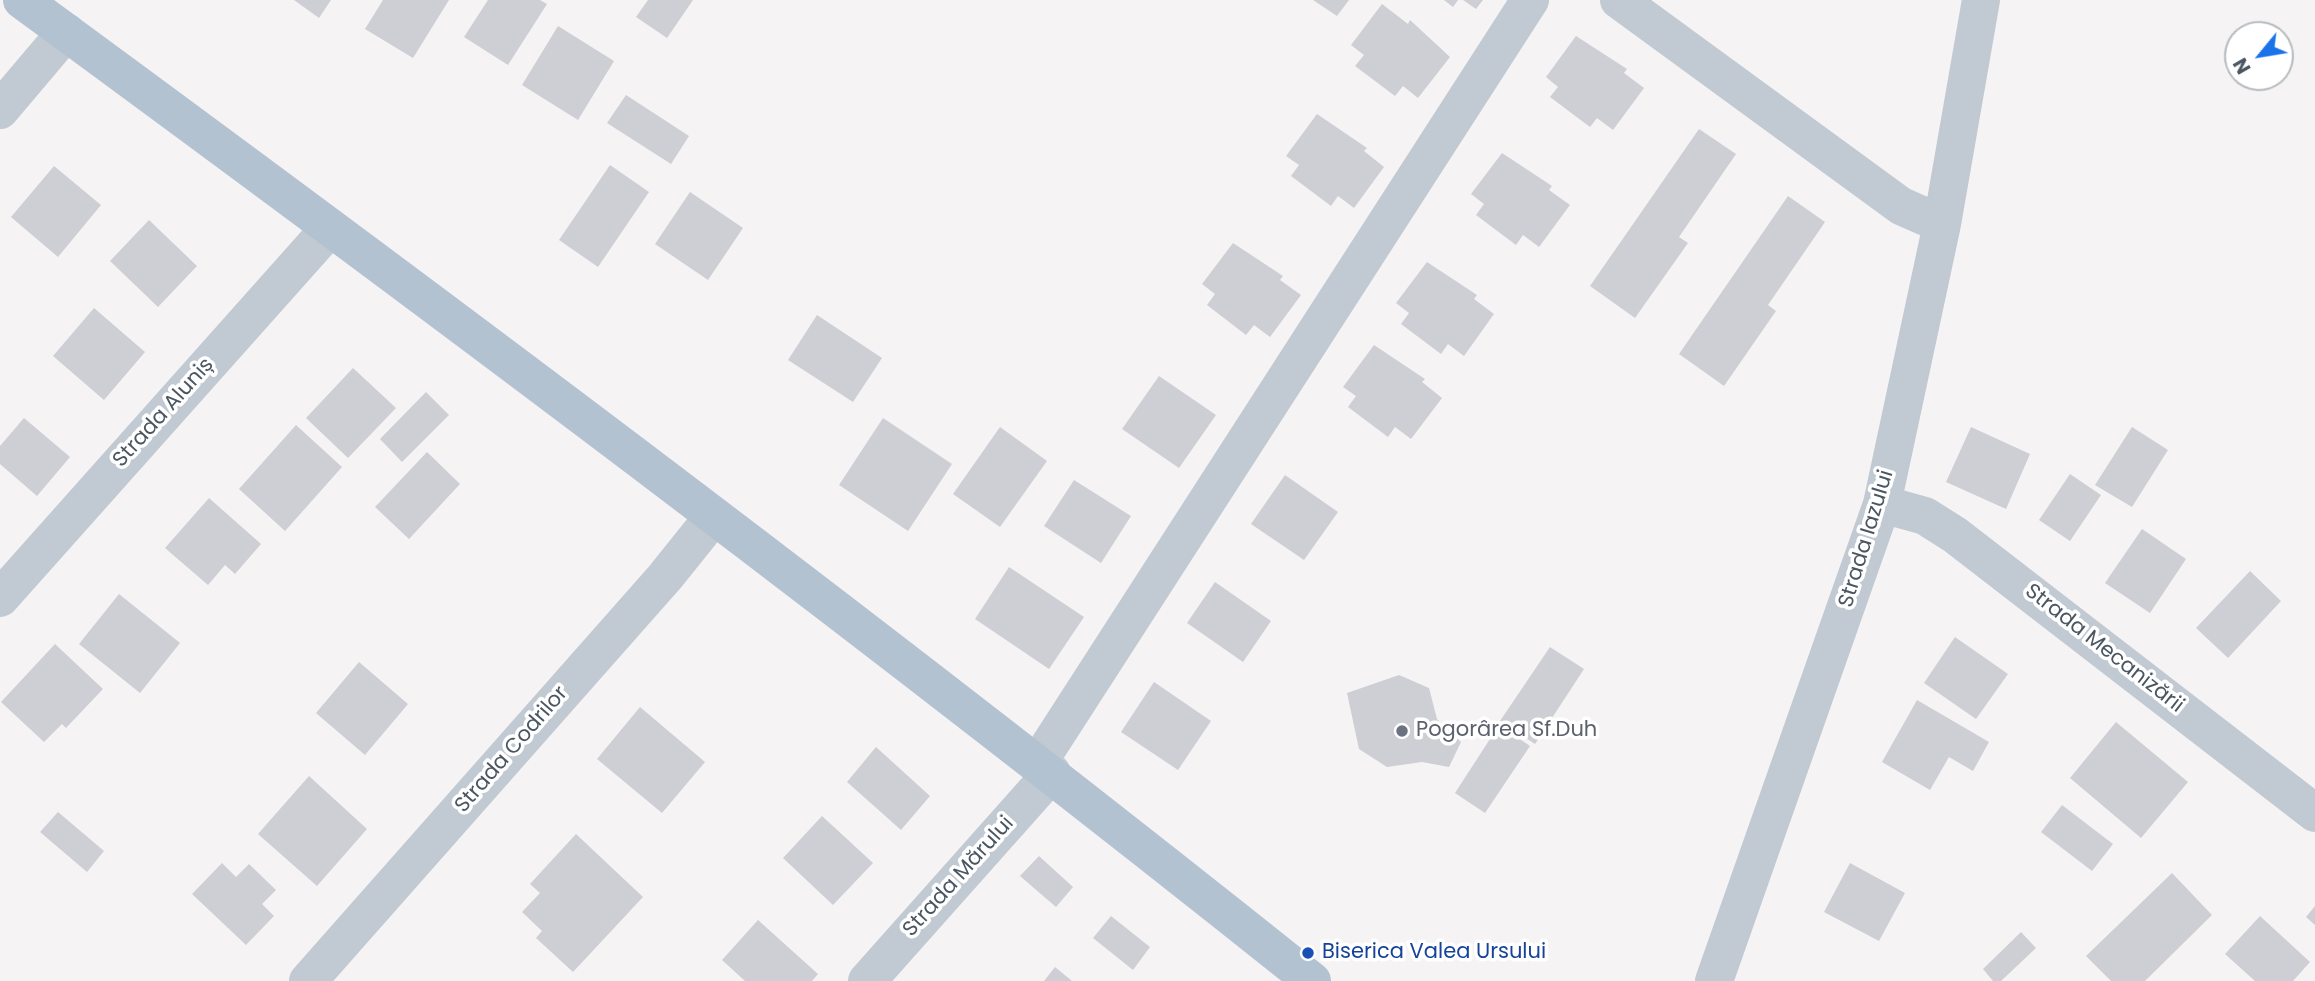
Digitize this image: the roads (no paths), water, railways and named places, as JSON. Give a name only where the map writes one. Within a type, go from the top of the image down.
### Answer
[{"type":"main road","points":[[22,0],[714,516],[1045,768],[1312,981]]},
{"type":"street","name":"Strada Mărului","points":[[867,981],[1045,768],[1530,0]]},
{"type":"street","points":[[1619,0],[1901,206],[1942,224]]},
{"type":"street","name":"Strada Iazului","points":[[1714,981],[1882,504],[1942,224],[1981,0]]},
{"type":"street","points":[[0,110],[66,32]]},
{"type":"street","name":"Strada Aluniș","points":[[0,598],[329,229]]},
{"type":"street","name":"Strada Mecanizării","points":[[1882,504],[1925,516],[1955,535],[2315,813]]},
{"type":"street","name":"Strada Codrilor","points":[[308,981],[665,577],[714,516]]},
{"type":"place","name":"Pogorârea Sf.Duh","points":[[1402,731]]},
{"type":"place","name":"Biserica Valea Ursului","points":[[1308,953]]}]
